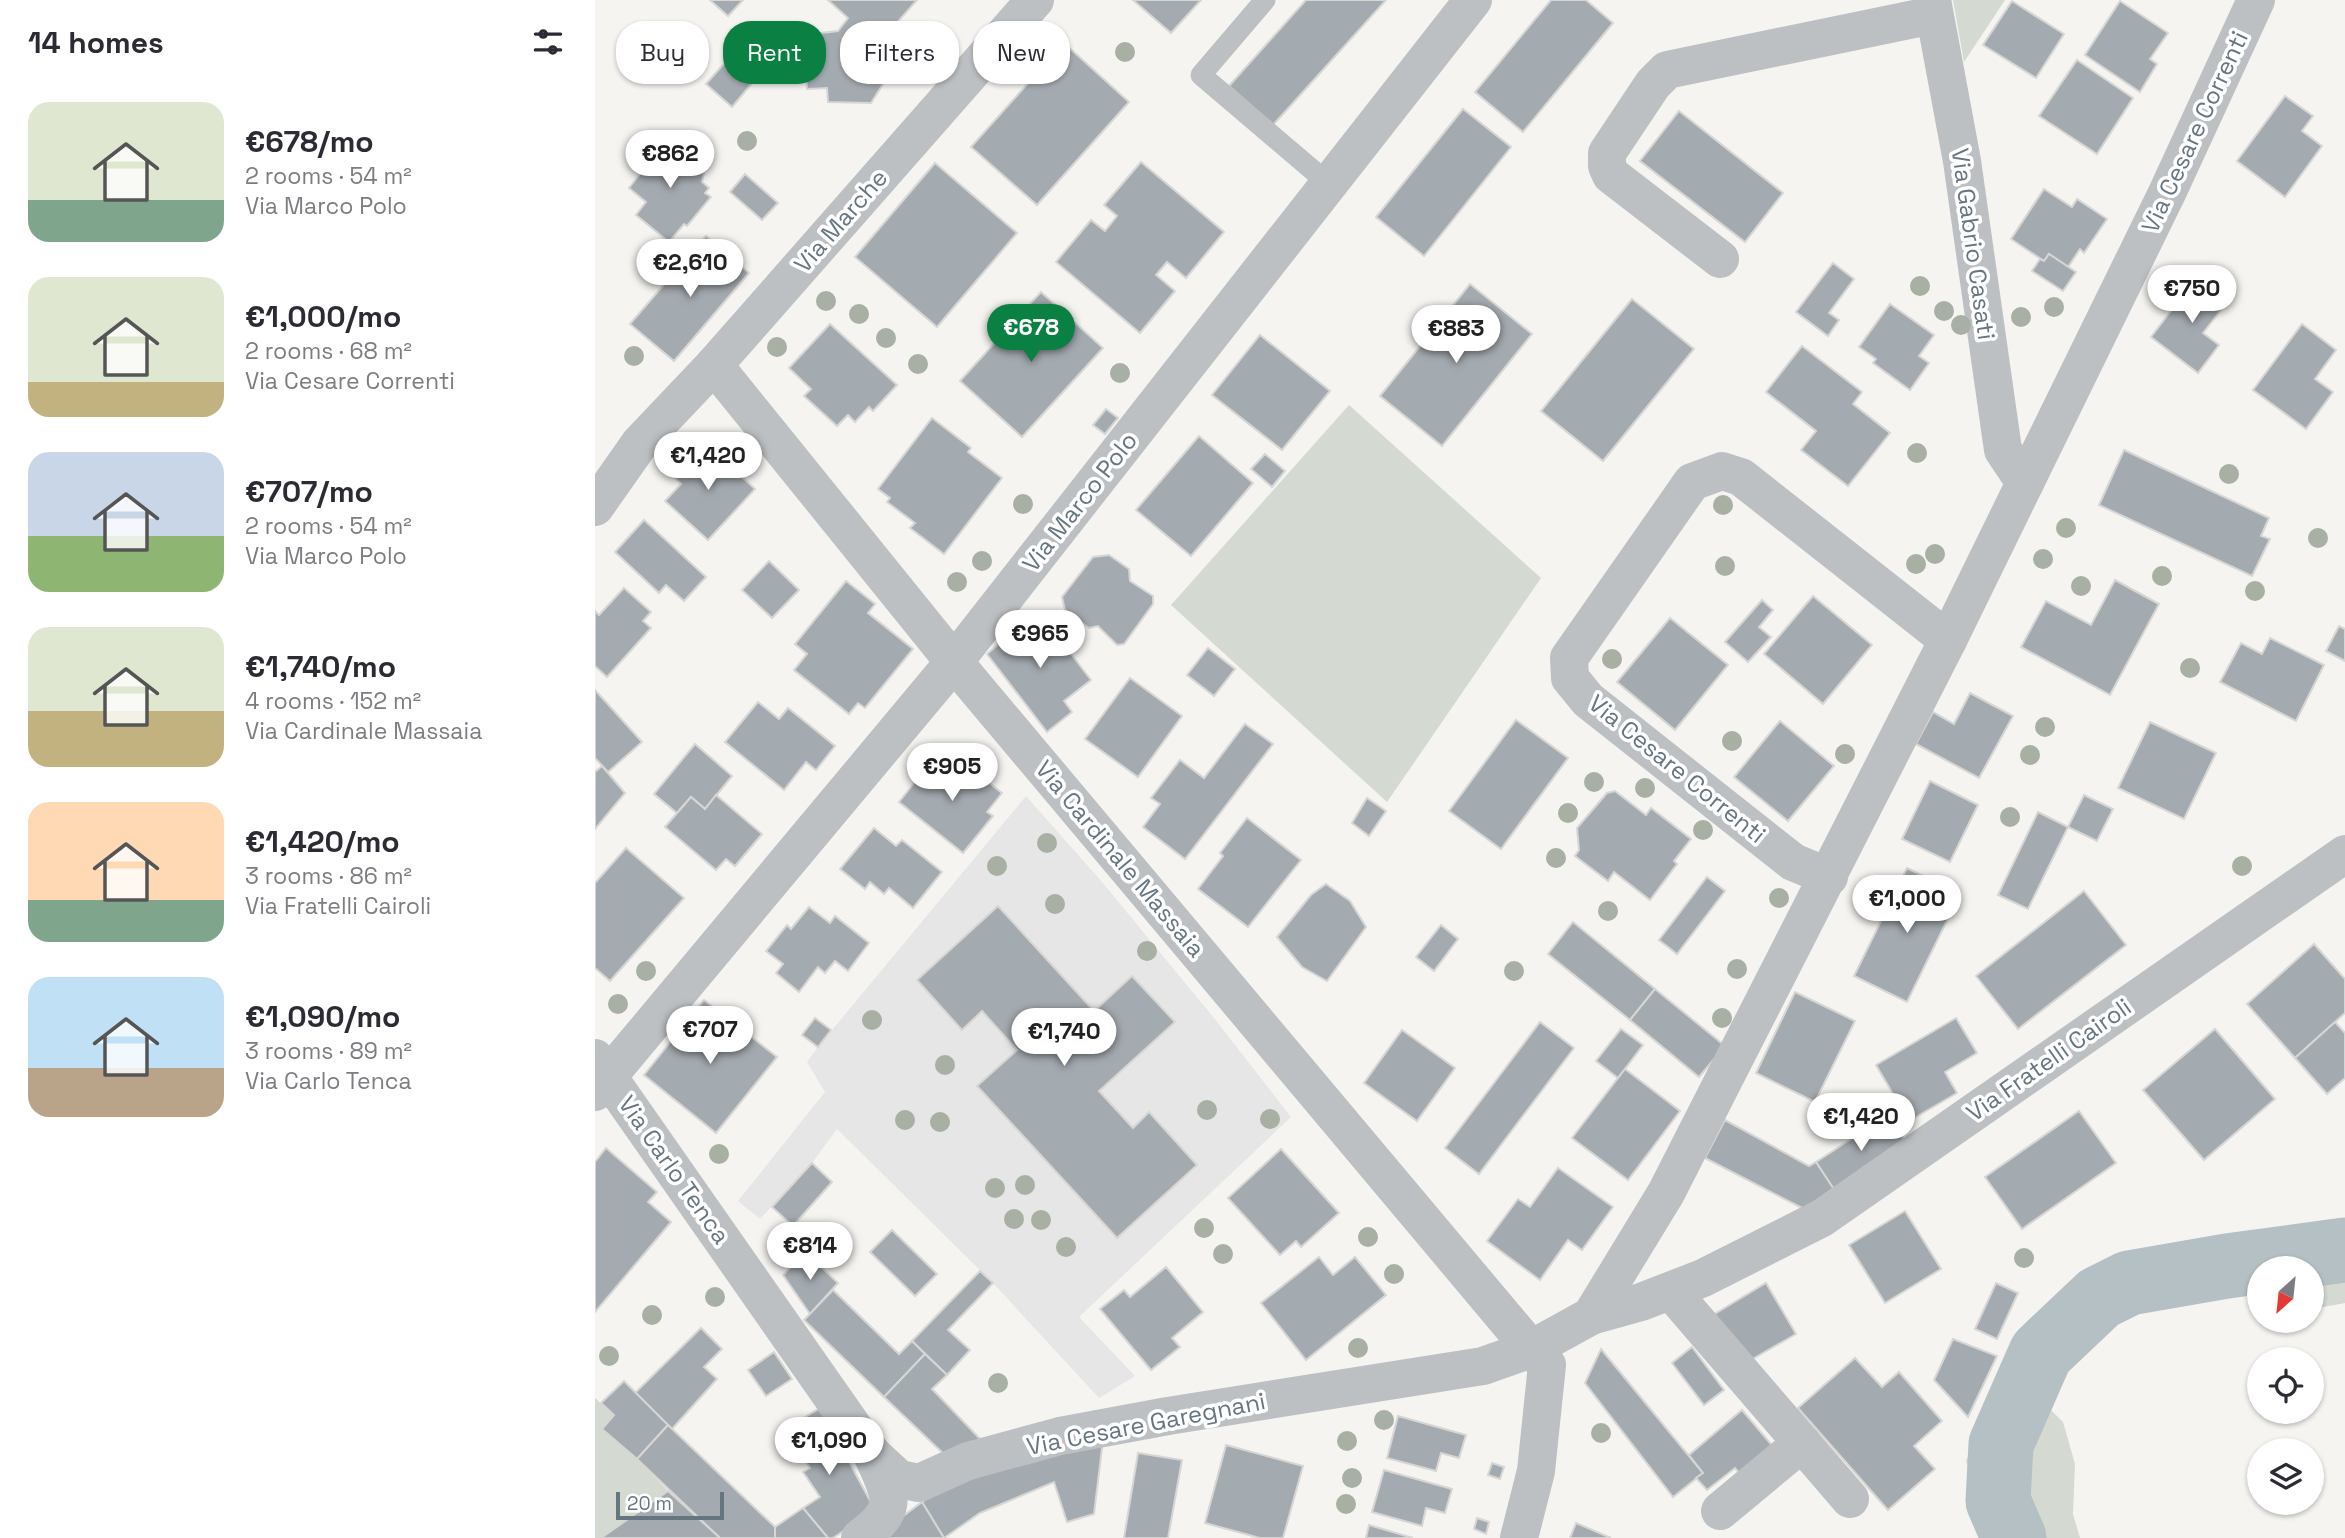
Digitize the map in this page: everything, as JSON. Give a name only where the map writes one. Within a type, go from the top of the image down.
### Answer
[{"type":"street","name":"Via Marche","points":[[595,507],[640,443],[714,365],[1035,0]]},
{"type":"street","name":"Via Marco Polo","points":[[599,1076],[954,662],[1473,0]]},
{"type":"street","name":"Via Cesare Correnti","points":[[1531,1349],[1591,1316],[1666,1193],[1948,640],[2167,194],[2256,0]]},
{"type":"street","name":"Via Gabrio Casati","points":[[1933,8],[1962,161],[2003,450],[2025,483]]},
{"type":"street","points":[[1720,259],[1611,175],[1607,166],[1607,153],[1653,84],[1667,70],[1933,8]]},
{"type":"street","name":"Via Cardinale Massaia","points":[[714,365],[954,662],[1531,1349]]},
{"type":"street","name":"Via Cesare Correnti","points":[[1829,877],[1793,862],[1588,700],[1570,678],[1569,657],[1692,482],[1722,471],[1741,477],[1948,640]]},
{"type":"street","name":"Via Fratelli Cairoli","points":[[1591,1316],[1703,1278],[1822,1218],[2345,854]]},
{"type":"street","name":"Via Carlo Tenca","points":[[599,1076],[871,1454]]},
{"type":"street","points":[[1671,1291],[1850,1500]]},
{"type":"street","points":[[1519,1538],[1537,1471],[1548,1365],[1531,1349]]},
{"type":"street","name":"Via Cesare Garegnani","points":[[871,1454],[899,1479],[919,1483],[968,1461],[1060,1436],[1483,1366],[1531,1349]]},
{"type":"street","points":[[1720,1511],[1802,1443]]},
{"type":"street","points":[[860,1538],[875,1527],[887,1513],[888,1493],[871,1454]]},
{"type":"lane","points":[[1265,0],[1201,75],[1329,184]]},
{"type":"shaded area","points":[[1953,0],[2005,0],[1964,62]]},
{"type":"shaded area","points":[[1349,405],[1541,578],[1387,802],[1171,605]]},
{"type":"shaded area","points":[[1026,796],[1102,882],[1291,1117],[1079,1317],[1135,1376],[1099,1398],[993,1283],[837,1129],[812,1163],[760,1219],[738,1201],[825,1092],[807,1062]]},
{"type":"shaded area","points":[[2324,1271],[2345,1271],[2345,1303],[2324,1307]]},
{"type":"shaded area","points":[[595,1398],[614,1415],[602,1429],[668,1491],[601,1538],[595,1538]]},
{"type":"shaded area","points":[[1990,1401],[2043,1402],[2063,1422],[2075,1464],[2073,1514],[2080,1538],[1994,1538],[1966,1461]]},
{"type":"building","points":[[710,0],[743,0],[728,16]]},
{"type":"building","points":[[828,0],[917,0],[898,21],[846,21],[848,18]]},
{"type":"building","points":[[1133,0],[1201,0],[1171,33]]},
{"type":"building","points":[[1306,0],[1386,0],[1273,125],[1229,86]]},
{"type":"building","points":[[1551,0],[1586,0],[1613,23],[1523,132],[1475,92]]},
{"type":"building","points":[[2012,1],[2064,34],[2036,78],[1983,45]]},
{"type":"building","points":[[2120,1],[2168,33],[2150,59],[2157,64],[2140,92],[2085,55]]},
{"type":"building","points":[[840,28],[840,84],[883,84],[871,103],[828,102],[827,88],[807,89],[807,84],[826,84],[826,32]]},
{"type":"building","points":[[1070,48],[1129,102],[1037,205],[971,147],[1027,84],[1070,84]]},
{"type":"building","points":[[2077,60],[2133,98],[2097,154],[2039,116]]},
{"type":"building","points":[[723,65],[723,84],[751,84],[732,107],[706,84],[709,84]]},
{"type":"building","points":[[2285,96],[2313,116],[2302,131],[2322,146],[2285,197],[2237,161]]},
{"type":"building","points":[[1463,109],[1511,147],[1424,256],[1376,217]]},
{"type":"building","points":[[1679,111],[1783,193],[1745,242],[1640,161]]},
{"type":"building","points":[[662,138],[704,173],[702,182],[709,188],[705,193],[711,197],[687,226],[684,224],[669,242],[636,215],[646,202],[629,188],[644,169],[640,166]]},
{"type":"building","points":[[1141,162],[1224,232],[1186,278],[1167,262],[1156,275],[1175,291],[1140,333],[1056,262],[1091,220],[1105,231],[1117,216],[1104,205]]},
{"type":"building","points":[[935,163],[1017,233],[937,327],[855,257]]},
{"type":"building","points":[[745,174],[778,203],[762,220],[730,192]]},
{"type":"building","points":[[2044,189],[2072,207],[2077,199],[2107,219],[2084,253],[2080,249],[2068,267],[2049,254],[2044,261],[2011,239]]},
{"type":"building","points":[[706,236],[749,273],[674,361],[630,324]]},
{"type":"building","points":[[2049,254],[2076,272],[2063,291],[2032,271],[2040,259],[2044,261]]},
{"type":"building","points":[[1833,263],[1854,279],[1829,313],[1839,320],[1828,336],[1796,312]]},
{"type":"building","points":[[2197,277],[2228,301],[2203,333],[2219,345],[2198,373],[2151,337]]},
{"type":"building","points":[[1470,284],[1532,334],[1442,446],[1380,396]]},
{"type":"building","points":[[1041,292],[1103,348],[1022,437],[960,381]]},
{"type":"building","points":[[1632,299],[1694,349],[1603,461],[1541,411]]},
{"type":"building","points":[[1890,304],[1934,335],[1919,356],[1929,363],[1910,390],[1873,363],[1876,359],[1859,347]]},
{"type":"building","points":[[830,324],[897,385],[873,411],[869,407],[855,422],[848,415],[837,426],[804,396],[811,389],[789,368]]},
{"type":"building","points":[[2302,324],[2336,350],[2315,379],[2333,392],[2306,429],[2253,390]]},
{"type":"building","points":[[1260,335],[1330,391],[1282,450],[1212,395]]},
{"type":"building","points":[[1802,346],[1862,392],[1853,404],[1890,433],[1848,486],[1801,450],[1816,431],[1766,392]]},
{"type":"building","points":[[1106,409],[1118,418],[1105,434],[1093,425]]},
{"type":"building","points":[[932,418],[971,448],[968,452],[1002,478],[944,554],[910,528],[915,523],[887,502],[890,498],[878,489]]},
{"type":"building","points":[[1199,436],[1253,483],[1191,556],[1136,510]]},
{"type":"building","points":[[705,443],[755,489],[708,540],[665,501],[681,484],[674,477]]},
{"type":"building","points":[[2124,450],[2269,518],[2261,536],[2270,539],[2252,576],[2099,505]]},
{"type":"building","points":[[1265,454],[1285,471],[1272,487],[1251,469]]},
{"type":"building","points":[[644,520],[706,577],[684,601],[666,585],[659,593],[615,552]]},
{"type":"building","points":[[1109,555],[1129,569],[1130,581],[1153,596],[1153,604],[1124,644],[1117,645],[1098,626],[1089,628],[1065,610],[1062,597],[1093,557]]},
{"type":"building","points":[[769,561],[799,590],[772,618],[742,590]]},
{"type":"building","points":[[2115,580],[2159,604],[2110,695],[2021,647],[2046,601],[2091,625]]},
{"type":"building","points":[[846,581],[875,604],[868,613],[913,649],[865,708],[858,703],[849,714],[794,670],[807,654],[795,644]]},
{"type":"building","points":[[624,588],[651,612],[643,621],[651,628],[607,677],[595,666],[595,611],[599,615]]},
{"type":"building","points":[[1813,596],[1872,645],[1823,704],[1764,654]]},
{"type":"building","points":[[1762,600],[1773,610],[1759,627],[1771,637],[1748,662],[1725,642]]},
{"type":"building","points":[[1038,611],[1091,680],[1064,701],[1072,712],[1047,732],[987,654]]},
{"type":"building","points":[[1670,618],[1728,665],[1675,730],[1617,682]]},
{"type":"building","points":[[2339,626],[2345,629],[2345,661],[2326,651]]},
{"type":"building","points":[[2270,638],[2324,665],[2296,721],[2220,682],[2241,643],[2262,654]]},
{"type":"building","points":[[1208,648],[1235,669],[1214,696],[1187,675]]},
{"type":"building","points":[[1130,678],[1182,716],[1138,777],[1085,739]]},
{"type":"building","points":[[595,690],[642,742],[608,772],[595,758]]},
{"type":"building","points":[[1970,693],[2013,716],[1979,778],[1916,744],[1933,712],[1954,724]]},
{"type":"building","points":[[758,702],[779,719],[788,708],[835,746],[816,770],[806,762],[784,790],[725,742]]},
{"type":"building","points":[[1516,720],[1568,758],[1501,849],[1449,811]]},
{"type":"building","points":[[1780,721],[1834,766],[1788,821],[1734,777]]},
{"type":"building","points":[[2150,722],[2216,753],[2184,819],[2118,788]]},
{"type":"building","points":[[1245,724],[1273,744],[1185,859],[1143,827],[1160,804],[1151,798],[1180,760],[1204,778]]},
{"type":"building","points":[[695,744],[732,776],[705,809],[691,797],[677,813],[654,794]]},
{"type":"building","points":[[961,761],[1002,793],[987,812],[993,816],[963,853],[899,802],[931,762],[950,776]]},
{"type":"building","points":[[602,766],[625,793],[595,829],[595,772]]},
{"type":"building","points":[[1930,781],[1978,805],[1950,862],[1902,839]]},
{"type":"building","points":[[1615,791],[1646,815],[1651,808],[1691,839],[1674,861],[1677,864],[1650,900],[1614,872],[1608,881],[1575,856],[1579,850],[1577,828],[1607,793]]},
{"type":"building","points":[[716,795],[762,834],[735,866],[726,859],[716,870],[665,827],[691,797],[705,809]]},
{"type":"building","points":[[2084,795],[2113,809],[2097,841],[2068,827]]},
{"type":"building","points":[[1367,798],[1386,811],[1369,836],[1352,823]]},
{"type":"building","points":[[2038,812],[2068,827],[2028,909],[1998,895]]},
{"type":"building","points":[[1247,818],[1301,860],[1248,927],[1198,889],[1223,856],[1220,853]]},
{"type":"building","points":[[874,828],[896,846],[902,840],[942,872],[913,908],[889,888],[884,894],[870,882],[865,889],[840,869]]},
{"type":"building","points":[[626,848],[684,898],[610,981],[595,968],[595,883]]},
{"type":"building","points":[[1907,868],[1960,894],[1907,1002],[1854,976]]},
{"type":"building","points":[[1707,877],[1725,891],[1677,954],[1659,940]]},
{"type":"building","points":[[1326,884],[1350,901],[1366,927],[1327,981],[1302,967],[1277,937],[1311,895]]},
{"type":"building","points":[[2084,891],[2126,945],[2018,1029],[1976,976]]},
{"type":"building","points":[[998,906],[1094,1011],[1132,976],[1175,1022],[1099,1091],[1133,1128],[1149,1112],[1197,1165],[1117,1238],[977,1086],[1017,1050],[982,1011],[962,1030],[917,980]]},
{"type":"building","points":[[809,907],[830,923],[835,916],[869,943],[848,971],[835,961],[825,973],[818,967],[799,992],[776,973],[783,964],[766,951],[787,925],[791,929]]},
{"type":"building","points":[[1573,922],[1655,989],[1630,1020],[1548,954]]},
{"type":"building","points":[[1441,925],[1458,939],[1434,971],[1416,957]]},
{"type":"building","points":[[2314,944],[2345,979],[2345,1013],[2295,1058],[2247,1004]]},
{"type":"building","points":[[1655,989],[1725,1046],[1699,1077],[1630,1020]]},
{"type":"building","points":[[1795,992],[1855,1021],[1815,1102],[1756,1073]]},
{"type":"building","points":[[704,1000],[777,1057],[716,1133],[644,1075]]},
{"type":"building","points":[[815,1018],[831,1030],[818,1047],[802,1035]]},
{"type":"building","points":[[1956,1018],[1977,1053],[1945,1072],[1957,1093],[1909,1121],[1876,1065]]},
{"type":"building","points":[[1540,1022],[1574,1048],[1479,1174],[1445,1148]]},
{"type":"building","points":[[2335,1022],[2345,1033],[2345,1078],[2327,1094],[2295,1058]]},
{"type":"building","points":[[1621,1029],[1643,1045],[1618,1078],[1596,1061]]},
{"type":"building","points":[[2215,1029],[2275,1099],[2204,1160],[2143,1090]]},
{"type":"building","points":[[1402,1030],[1455,1068],[1417,1121],[1364,1083]]},
{"type":"building","points":[[1625,1069],[1680,1111],[1628,1180],[1572,1138]]},
{"type":"building","points":[[2079,1111],[2116,1163],[2022,1229],[1985,1177]]},
{"type":"building","points":[[1888,1115],[1907,1144],[1835,1191],[1816,1162]]},
{"type":"building","points":[[1725,1120],[1809,1166],[1816,1162],[1835,1191],[1804,1209],[1705,1158]]},
{"type":"building","points":[[606,1148],[657,1192],[648,1202],[671,1222],[595,1312],[595,1162]]},
{"type":"building","points":[[1281,1149],[1339,1213],[1301,1247],[1296,1241],[1280,1255],[1228,1198]]},
{"type":"building","points":[[812,1163],[832,1182],[793,1226],[772,1207]]},
{"type":"building","points":[[1558,1168],[1613,1207],[1582,1250],[1568,1240],[1540,1280],[1487,1241],[1518,1199],[1530,1207]]},
{"type":"building","points":[[1905,1211],[1941,1269],[1885,1303],[1849,1245]]},
{"type":"building","points":[[892,1230],[937,1274],[915,1296],[870,1252]]},
{"type":"building","points":[[805,1252],[838,1283],[810,1314],[783,1275]]},
{"type":"building","points":[[1319,1257],[1333,1275],[1355,1257],[1386,1295],[1306,1360],[1261,1303]]},
{"type":"building","points":[[1166,1267],[1203,1312],[1172,1338],[1180,1347],[1151,1370],[1100,1309],[1124,1290],[1130,1297]]},
{"type":"building","points":[[980,1271],[993,1283],[948,1330],[970,1350],[947,1375],[912,1341]]},
{"type":"building","points":[[1766,1283],[1796,1334],[1742,1365],[1713,1315]]},
{"type":"building","points":[[1996,1283],[2018,1293],[1997,1339],[1975,1329]]},
{"type":"building","points":[[833,1290],[899,1354],[912,1341],[925,1354],[884,1397],[804,1320]]},
{"type":"building","points":[[701,1328],[722,1349],[704,1367],[717,1379],[672,1429],[635,1393]]},
{"type":"building","points":[[1953,1339],[1997,1356],[1968,1417],[1934,1380]]},
{"type":"building","points":[[1692,1347],[1724,1390],[1704,1405],[1672,1363]]},
{"type":"building","points":[[1601,1349],[1703,1473],[1673,1497],[1585,1383]]},
{"type":"building","points":[[774,1352],[792,1379],[766,1396],[748,1370]]},
{"type":"building","points":[[925,1354],[947,1375],[932,1389],[982,1441],[947,1457],[884,1397]]},
{"type":"building","points":[[1855,1358],[1882,1387],[1899,1372],[1942,1421],[1914,1446],[1935,1469],[1888,1510],[1798,1408]]},
{"type":"building","points":[[624,1381],[668,1425],[637,1459],[602,1429],[614,1415],[601,1403]]},
{"type":"building","points":[[820,1408],[875,1510],[833,1538],[828,1538],[803,1508],[820,1497],[803,1472],[810,1468],[784,1430]]},
{"type":"building","points":[[1742,1410],[1776,1450],[1743,1477],[1735,1468],[1707,1490],[1696,1478],[1703,1473],[1689,1455]]},
{"type":"building","points":[[1398,1416],[1466,1435],[1459,1458],[1441,1453],[1436,1471],[1387,1458]]},
{"type":"building","points":[[668,1425],[775,1527],[775,1538],[720,1538],[637,1459]]},
{"type":"building","points":[[1103,1440],[1094,1514],[1067,1522],[1054,1482],[980,1513],[944,1538],[922,1502],[957,1477]]},
{"type":"building","points":[[1226,1445],[1303,1466],[1283,1538],[1260,1538],[1205,1523]]},
{"type":"building","points":[[1138,1453],[1182,1460],[1168,1538],[1124,1538]]},
{"type":"building","points":[[1492,1463],[1504,1467],[1500,1479],[1488,1475]]},
{"type":"building","points":[[1384,1470],[1452,1489],[1445,1513],[1426,1508],[1422,1526],[1372,1512]]},
{"type":"building","points":[[668,1491],[720,1538],[601,1538]]},
{"type":"building","points":[[922,1502],[944,1538],[874,1538]]},
{"type":"building","points":[[803,1508],[828,1538],[775,1538],[775,1527]]},
{"type":"building","points":[[1477,1518],[1489,1522],[1486,1534],[1474,1529]]},
{"type":"building","points":[[1576,1523],[1611,1538],[1570,1538]]},
{"type":"building","points":[[1369,1525],[1413,1538],[1366,1538]]},
{"type":"waterway","points":[[2014,1538],[1998,1501],[2001,1444],[2041,1353],[2099,1298],[2129,1283],[2345,1250]]}]
